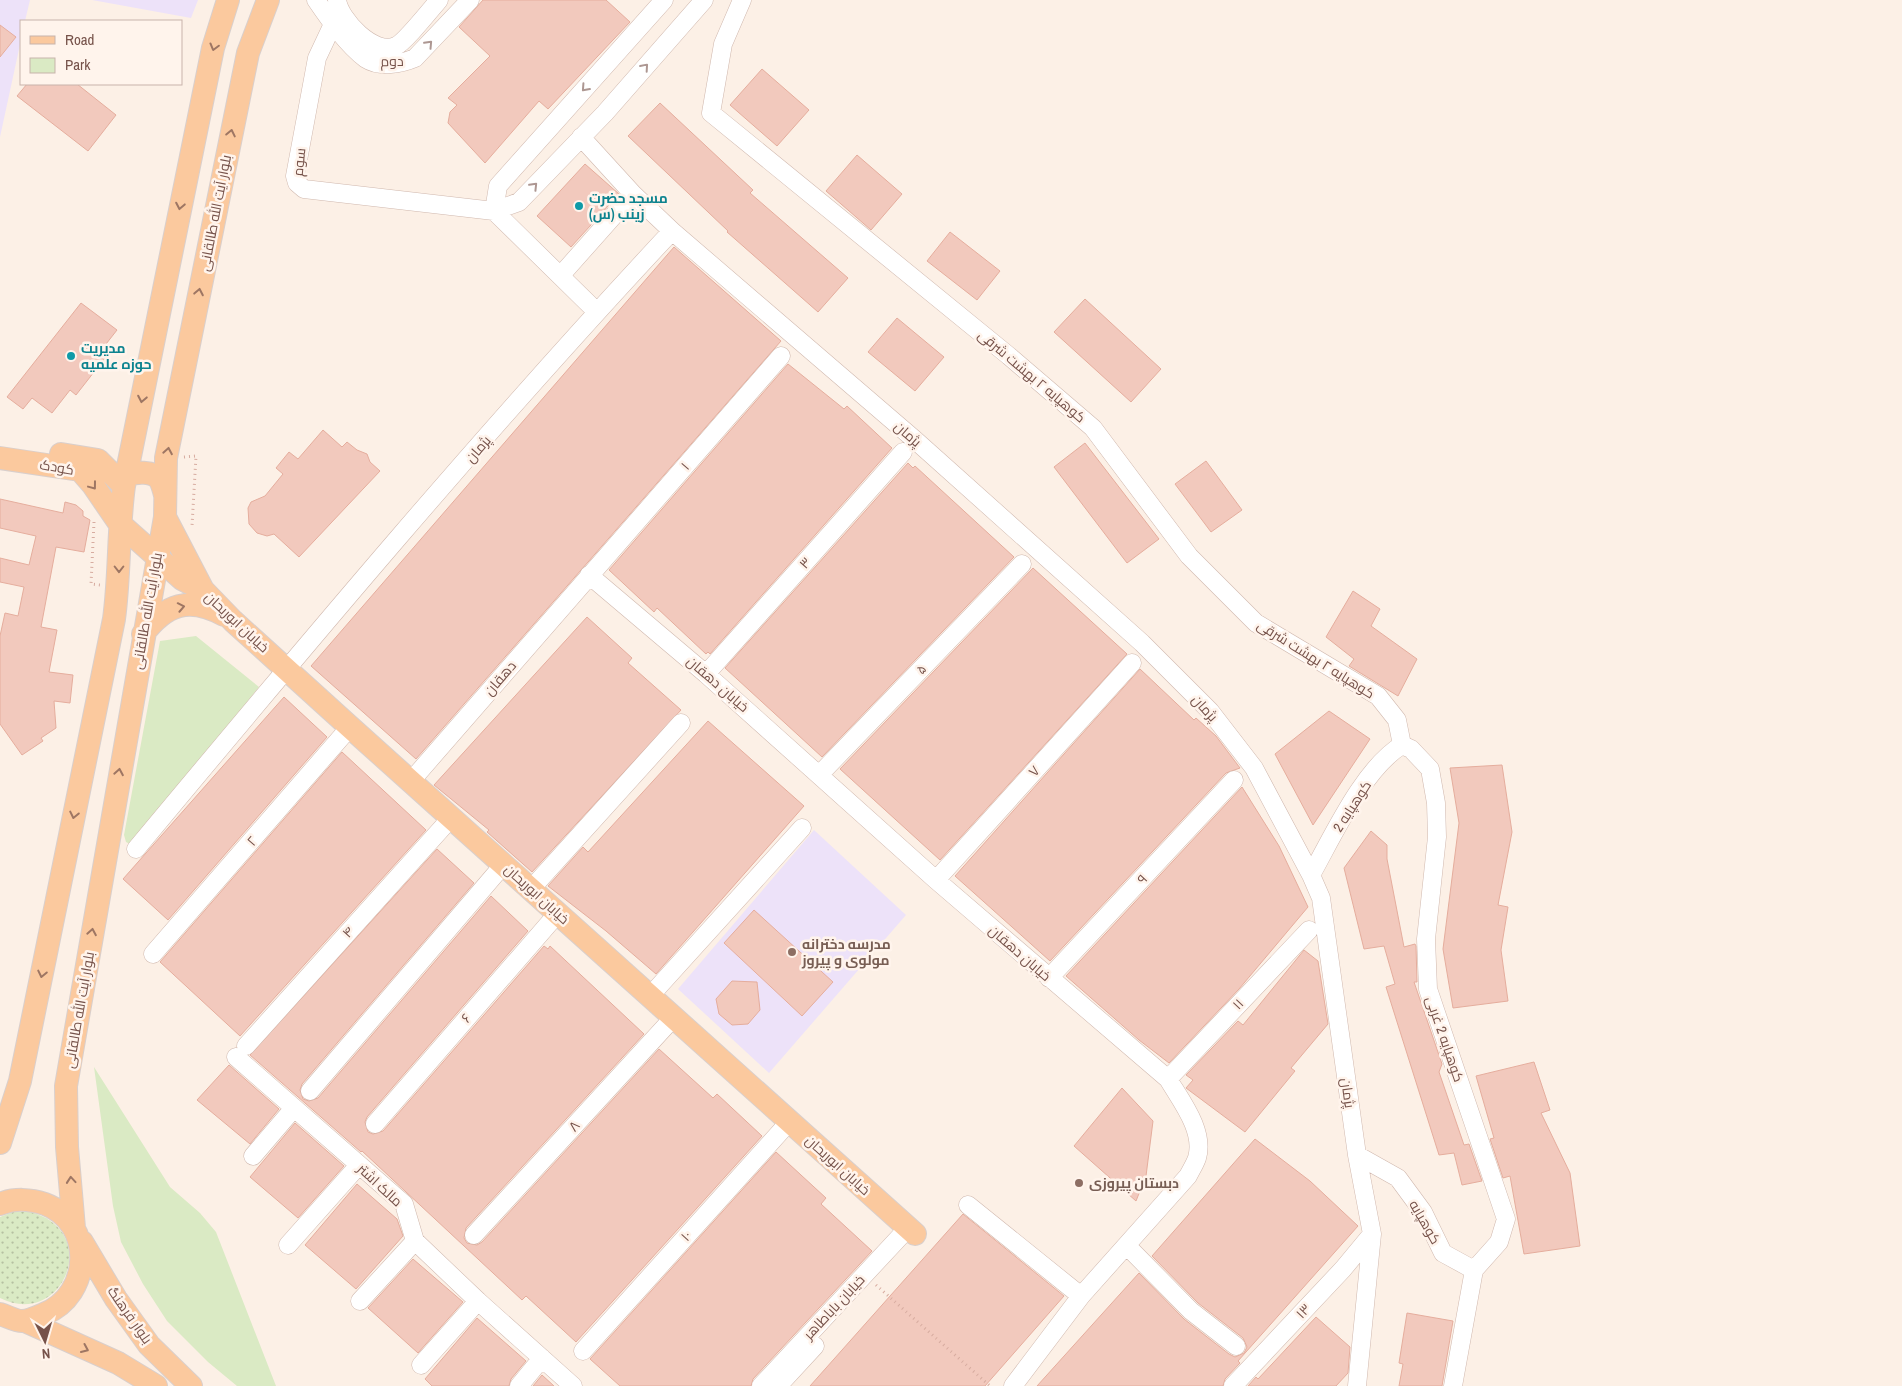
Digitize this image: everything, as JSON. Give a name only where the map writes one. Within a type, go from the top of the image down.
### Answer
[{"type":"main road","points":[[0,1143],[20,1081],[114,620],[119,587],[119,523],[125,481],[213,48],[228,0]]},
{"type":"main road","name":"بلوار آیت الله طالقانی","points":[[11,1322],[52,1310],[66,1300],[76,1286],[82,1270],[82,1253],[76,1232],[66,1086],[156,557],[165,517],[166,458],[248,53],[268,0]]},
{"type":"main road","name":"کودک","points":[[0,444],[98,460],[125,481]]},
{"type":"main road","name":"کودک","points":[[0,458],[80,470],[93,485],[119,523],[156,557]]},
{"type":"main road","points":[[125,481],[138,472],[155,476],[160,480],[165,495]]},
{"type":"main road","points":[[165,517],[203,590]]},
{"type":"main road","name":"خیابان ابوریحان","points":[[156,557],[182,579],[203,590],[233,621],[350,728],[504,864],[911,1231]]},
{"type":"main road","points":[[143,634],[159,615],[171,609],[190,605],[207,606],[233,621]]},
{"type":"main road","points":[[0,1204],[20,1200],[36,1201],[51,1207],[64,1216],[76,1232]]},
{"type":"main road","name":"بلوار فرهنگ","points":[[76,1232],[116,1299],[149,1344],[191,1386]]},
{"type":"main road","points":[[11,1322],[118,1363],[156,1386]]},
{"type":"street","name":"دوم","points":[[316,0],[333,24],[367,60],[385,64],[403,63],[415,58],[470,0]]},
{"type":"street","name":"دوم","points":[[337,3],[350,26],[366,40],[384,47],[397,46],[439,0]]},
{"type":"street","points":[[597,312],[494,211],[498,186],[664,0]]},
{"type":"street","name":"سوم","points":[[337,3],[333,24],[317,58],[295,176],[297,183],[304,189],[494,211],[519,202],[605,113],[704,0]]},
{"type":"street","name":"کوهپایه ۲ بهشت شرقی","points":[[742,0],[723,44],[711,113],[1009,356],[1093,428],[1189,556],[1256,623],[1378,696],[1397,720],[1402,745]]},
{"type":"street","points":[[397,46],[395,56],[403,63]]},
{"type":"street","name":"پژمان","points":[[581,137],[633,194],[672,231],[914,439],[1142,643],[1210,711],[1254,768],[1311,875],[1320,898],[1357,1155],[1372,1234],[1357,1386]]},
{"type":"street","points":[[561,275],[633,194]]},
{"type":"street","name":"پژمان","points":[[136,849],[286,668],[597,312],[672,231]]},
{"type":"street","name":"۱","points":[[589,575],[780,356]]},
{"type":"street","name":"۳","points":[[706,674],[903,452]]},
{"type":"street","name":"۵","points":[[820,774],[1022,564]]},
{"type":"street","name":"خیابان دهقان","points":[[589,575],[820,774],[936,880],[1168,1079],[1193,1124],[1198,1140],[1197,1158],[1188,1176],[1081,1296],[1013,1386]]},
{"type":"street","name":"دهقان","points":[[411,782],[589,575]]},
{"type":"street","name":"۷","points":[[936,880],[1132,663]]},
{"type":"street","points":[[531,889],[681,723]]},
{"type":"street","name":"۲","points":[[153,954],[350,728]]},
{"type":"street","name":"کوهپایه 2","points":[[1311,875],[1351,804],[1388,754],[1402,745]]},
{"type":"street","name":"کوهپایه 2 غربی","points":[[1402,745],[1411,749],[1430,769],[1436,803],[1437,837],[1426,939],[1428,989],[1506,1219],[1499,1242],[1474,1270]]},
{"type":"street","name":"۹","points":[[1049,978],[1234,780]]},
{"type":"street","name":"۴","points":[[241,1052],[451,818]]},
{"type":"street","points":[[650,996],[802,828]]},
{"type":"street","points":[[310,1091],[504,864]]},
{"type":"street","name":"۶","points":[[375,1124],[558,913]]},
{"type":"street","name":"۱۱","points":[[1168,1079],[1309,930]]},
{"type":"street","name":"۸","points":[[474,1235],[674,1017]]},
{"type":"street","name":"مالک اشتر","points":[[241,1052],[294,1108],[404,1204],[415,1241],[478,1301],[573,1386]]},
{"type":"street","points":[[253,1156],[294,1108]]},
{"type":"street","name":"۱۰","points":[[583,1351],[790,1121]]},
{"type":"street","name":"کوهپایه","points":[[1357,1155],[1398,1178],[1423,1212],[1443,1253],[1474,1270]]},
{"type":"street","points":[[288,1245],[359,1165]]},
{"type":"street","points":[[968,1205],[1081,1296]]},
{"type":"street","name":"خیابان باباطاهر","points":[[778,1386],[872,1282],[911,1231]]},
{"type":"street","name":"خیابان باباطاهر","points":[[761,1386],[911,1231]]},
{"type":"street","name":"۱۳","points":[[1233,1386],[1343,1269],[1372,1234]]},
{"type":"street","points":[[360,1301],[415,1241]]},
{"type":"street","points":[[1127,1246],[1191,1311],[1236,1346]]},
{"type":"street","points":[[1453,1386],[1474,1270]]},
{"type":"street","points":[[421,1366],[478,1301]]},
{"type":"street","points":[[518,1386],[542,1358]]},
{"type":"path","points":[[872,1282],[990,1386]]},
{"type":"shaded area","points":[[0,0],[30,0],[25,20],[20,20],[20,45],[0,137]]},
{"type":"shaded area","points":[[92,0],[198,0],[191,18]]},
{"type":"shaded area","name":"مدرسه دخترانه مولوی و پیروز","points":[[814,830],[906,915],[769,1073],[678,989]]},
{"type":"green space","points":[[196,636],[259,687],[137,842],[130,844],[126,842],[124,835],[160,641]]},
{"type":"green space","points":[[94,1067],[170,1187],[200,1213],[216,1232],[276,1386],[237,1386],[208,1362],[167,1321],[143,1284],[121,1242],[113,1206]]},
{"type":"green space","points":[[27,1211],[51,1221],[65,1237],[69,1255],[66,1273],[57,1289],[42,1300],[22,1304],[0,1298],[0,1217],[13,1212]]},
{"type":"building","points":[[483,0],[606,0],[630,22],[548,109],[539,101],[485,163],[448,123],[450,112],[457,105],[448,98],[490,56],[459,27]]},
{"type":"building","points":[[0,25],[16,37],[0,57]]},
{"type":"building","points":[[762,69],[809,110],[777,146],[730,105]]},
{"type":"building","points":[[26,85],[78,85],[116,115],[88,151],[17,96]]},
{"type":"building","points":[[660,103],[753,190],[750,193],[848,278],[818,312],[727,232],[628,136]]},
{"type":"building","points":[[857,155],[902,194],[871,230],[826,191]]},
{"type":"building","name":"مسجد حضرت زینب (س)","points":[[585,164],[619,194],[571,247],[537,216]]},
{"type":"building","points":[[950,232],[1000,271],[977,300],[927,261]]},
{"type":"building","points":[[674,247],[781,341],[416,759],[311,666]]},
{"type":"building","points":[[1085,299],[1161,369],[1131,402],[1054,332]]},
{"type":"building","name":"مدیریت حوزه علمیه","points":[[81,303],[117,330],[99,353],[105,358],[76,395],[70,390],[52,413],[32,398],[23,409],[7,397]]},
{"type":"building","points":[[897,318],[944,357],[915,391],[868,352]]},
{"type":"building","points":[[788,364],[844,409],[847,406],[892,448],[710,654],[708,652],[706,654],[657,608],[654,612],[609,570]]},
{"type":"building","points":[[323,430],[342,447],[347,442],[357,450],[367,454],[370,462],[380,471],[299,557],[274,534],[267,536],[257,533],[249,524],[248,508],[251,502],[265,496],[283,474],[276,468],[289,452],[298,459]]},
{"type":"building","points":[[1085,443],[1159,539],[1127,563],[1054,467]]},
{"type":"building","points":[[1206,461],[1242,510],[1211,532],[1175,484]]},
{"type":"building","points":[[908,463],[913,468],[915,466],[1014,557],[822,757],[725,668]]},
{"type":"building","points":[[0,499],[63,513],[65,502],[76,505],[83,511],[83,516],[90,520],[84,552],[56,547],[41,627],[57,630],[49,672],[73,675],[70,703],[54,701],[56,728],[41,738],[43,741],[22,755],[0,724],[0,636],[5,613],[18,616],[24,587],[0,582],[0,558],[29,565],[36,536],[0,528]]},
{"type":"building","points":[[1033,568],[1127,654],[940,860],[840,769]]},
{"type":"building","points":[[1353,591],[1380,609],[1371,626],[1417,659],[1398,696],[1349,666],[1354,659],[1326,637]]},
{"type":"building","points":[[587,617],[632,658],[628,663],[681,710],[532,872],[487,832],[489,830],[434,785]]},
{"type":"building","points":[[1140,669],[1194,720],[1196,718],[1216,736],[1240,768],[1226,773],[1050,961],[955,876]]},
{"type":"building","points":[[284,697],[327,737],[168,920],[123,879]]},
{"type":"building","points":[[1329,711],[1370,739],[1313,825],[1275,754]]},
{"type":"building","points":[[708,721],[804,806],[656,974],[606,931],[548,886],[583,847],[588,852]]},
{"type":"building","points":[[342,752],[426,830],[240,1036],[160,962]]},
{"type":"building","points":[[1502,765],[1512,832],[1498,905],[1508,907],[1501,950],[1508,1001],[1453,1008],[1443,949],[1459,823],[1450,768]]},
{"type":"building","points":[[1242,787],[1279,846],[1308,907],[1239,989],[1169,1063],[1139,1040],[1066,976]]},
{"type":"building","points":[[1371,831],[1387,845],[1387,859],[1404,947],[1415,944],[1416,946],[1417,982],[1414,982],[1442,1064],[1439,1072],[1464,1145],[1469,1144],[1482,1181],[1462,1185],[1454,1153],[1439,1155],[1386,987],[1395,984],[1384,946],[1364,949],[1344,868]]},
{"type":"building","points":[[437,849],[474,883],[302,1084],[300,1090],[303,1099],[309,1101],[318,1098],[491,896],[528,931],[367,1117],[365,1122],[368,1132],[373,1134],[383,1131],[544,946],[548,949],[550,946],[644,1034],[466,1228],[464,1238],[467,1243],[477,1245],[482,1242],[659,1049],[713,1098],[717,1094],[762,1136],[576,1342],[526,1296],[522,1300],[362,1151],[250,1055]]},
{"type":"building","points":[[754,910],[833,982],[802,1016],[724,943]]},
{"type":"building","points":[[1304,950],[1318,961],[1328,1024],[1291,1068],[1295,1071],[1245,1132],[1186,1088],[1193,1080],[1186,1075],[1238,1021],[1243,1025]]},
{"type":"building","points":[[732,981],[757,982],[760,1010],[748,1024],[732,1025],[719,1014],[716,999]]},
{"type":"building","points":[[1534,1062],[1550,1110],[1541,1113],[1570,1173],[1580,1246],[1524,1254],[1510,1176],[1503,1178],[1490,1139],[1494,1138],[1476,1076]]},
{"type":"building","points":[[229,1065],[279,1109],[250,1144],[197,1100]]},
{"type":"building","points":[[1122,1088],[1153,1121],[1146,1176],[1136,1201],[1074,1146]]},
{"type":"building","points":[[295,1123],[344,1166],[298,1218],[250,1177]]},
{"type":"building","points":[[1255,1139],[1310,1181],[1358,1226],[1238,1361],[1240,1363],[1225,1379],[1223,1386],[1037,1386],[1139,1273],[1184,1319],[1229,1354],[1235,1357],[1244,1353],[1247,1347],[1243,1338],[1198,1303],[1152,1256]]},
{"type":"building","points":[[776,1152],[826,1198],[821,1204],[872,1251],[753,1379],[751,1386],[620,1386],[590,1359]]},
{"type":"building","points":[[357,1184],[397,1219],[403,1236],[356,1289],[305,1245]]},
{"type":"building","points":[[963,1214],[1064,1296],[985,1386],[810,1386]]},
{"type":"building","points":[[413,1259],[463,1302],[418,1353],[368,1308]]},
{"type":"building","points":[[1407,1313],[1453,1321],[1442,1386],[1399,1386],[1403,1364],[1399,1363]]},
{"type":"building","points":[[1316,1317],[1350,1347],[1348,1373],[1336,1386],[1248,1386],[1256,1377],[1258,1379]]},
{"type":"building","points":[[477,1318],[526,1361],[511,1379],[509,1386],[432,1386],[425,1379]]},
{"type":"building","points":[[542,1375],[554,1386],[533,1386]]},
{"type":"place","name":"مسجد حضرت زینب (س)","points":[[579,206]]},
{"type":"place","name":"مدیریت حوزه علمیه","points":[[71,356]]},
{"type":"place","name":"مدرسه دخترانه مولوی و پیروز","points":[[792,952]]},
{"type":"place","name":"دبستان پیروزی","points":[[1079,1183]]}]
